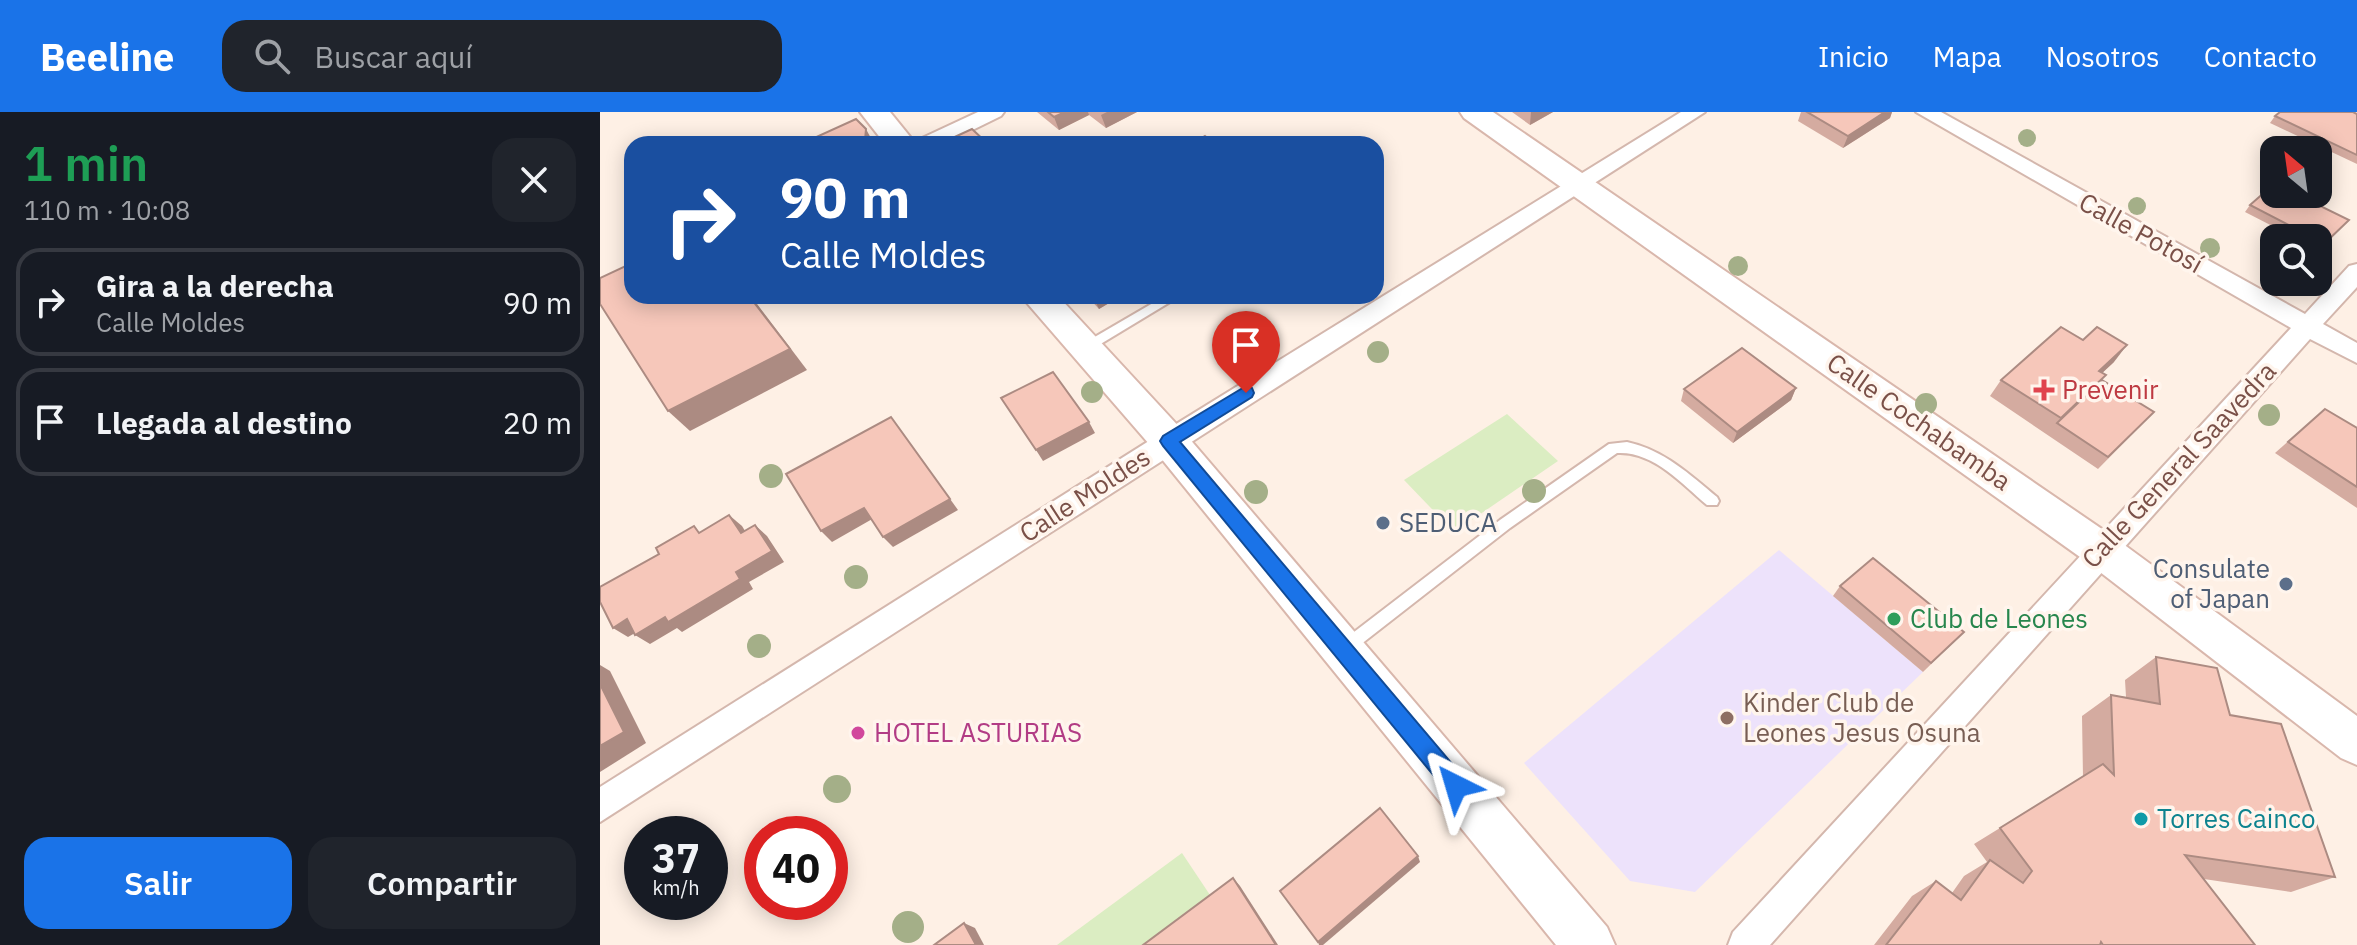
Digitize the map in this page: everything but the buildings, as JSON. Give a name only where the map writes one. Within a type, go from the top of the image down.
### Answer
[{"type":"street","points":[[874,112],[894,136]]},
{"type":"street","points":[[944,136],[994,112]]},
{"type":"street","name":"Calle Cochabamba","points":[[1474,112],[2101,550],[2357,743]]},
{"type":"street","name":"Calle Moldes","points":[[600,806],[1169,441],[1695,112]]},
{"type":"street","name":"Calle Potosí","points":[[1926,112],[2357,354]]},
{"type":"street","name":"Calle General Saavedra","points":[[1746,945],[2101,550],[2357,272]]},
{"type":"street","points":[[1045,304],[1169,441],[1589,945]]},
{"type":"lane","points":[[1085,348],[1160,304]]},
{"type":"lane","points":[[1342,649],[1505,524],[1614,448],[1630,445],[1648,453],[1712,501]]},
{"type":"shaded area","name":"Kinder Club de Leones Jesus Osuna","points":[[1779,550],[1923,672],[1695,892],[1630,881],[1524,763]]},
{"type":"green space","points":[[1507,414],[1558,461],[1454,532],[1404,480]]},
{"type":"green space","points":[[1182,853],[1216,904],[1161,945],[1057,945]]},
{"type":"place","name":"Prevenir","points":[[2044,390]]},
{"type":"place","name":"SEDUCA","points":[[1383,523]]},
{"type":"place","name":"Consulate of Japan","points":[[2286,584]]},
{"type":"place","name":"Club de Leones","points":[[1894,619]]},
{"type":"place","name":"Kinder Club de Leones Jesus Osuna","points":[[1727,718]]},
{"type":"place","name":"HOTEL ASTURIAS","points":[[858,733]]},
{"type":"place","name":"Torres Cainco","points":[[2141,819]]},
{"type":"route","points":[[1246,393],[1169,441],[1456,786]]}]
